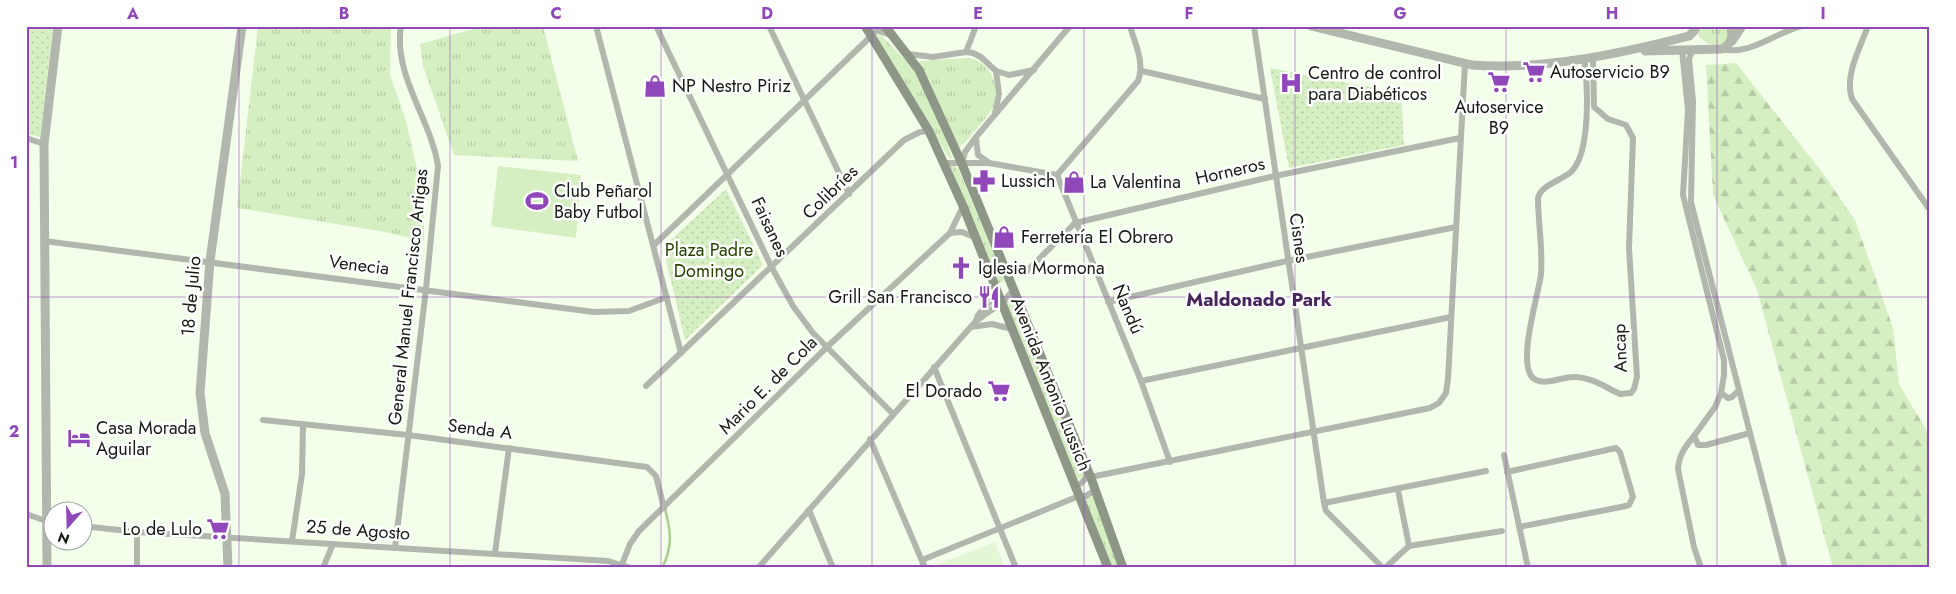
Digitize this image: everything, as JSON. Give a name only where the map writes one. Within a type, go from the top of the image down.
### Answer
[{"type":"main road","name":"Avenida Antonio Lussich","points":[[865,26],[929,131],[944,163],[1108,568]]},
{"type":"main road","name":"Avenida Antonio Lussich","points":[[885,26],[919,70],[962,164],[1091,478],[1123,568]]},
{"type":"street","points":[[49,502],[44,144],[58,26]]},
{"type":"street","name":"18 de Julio","points":[[228,568],[225,494],[205,433],[200,405],[210,261],[242,26]]},
{"type":"street","name":"General Manuel Francisco Artigas","points":[[395,548],[426,289],[438,166],[436,150],[404,69],[400,52],[401,26]]},
{"type":"street","points":[[596,26],[682,353]]},
{"type":"street","name":"Faisanes","points":[[656,26],[772,268],[801,317],[827,347],[893,414]]},
{"type":"street","points":[[769,26],[849,194]]},
{"type":"street","points":[[966,52],[976,26]]},
{"type":"street","points":[[962,164],[965,152],[976,137],[1035,70],[1070,26]]},
{"type":"street","points":[[944,163],[990,163],[1057,175],[1138,81],[1142,71],[1130,26]]},
{"type":"street","name":"Cisnes","points":[[1254,26],[1312,433],[1324,503]]},
{"type":"street","points":[[1311,26],[1464,63],[1499,67],[1524,66],[1630,52],[1725,47],[1736,51],[1747,49],[1775,35],[1802,26]]},
{"type":"street","points":[[1725,47],[1732,36],[1730,26]]},
{"type":"street","points":[[1725,47],[1742,26]]},
{"type":"street","points":[[1868,26],[1855,63],[1849,89],[1852,99],[1930,210]]},
{"type":"street","points":[[1694,29],[1698,42],[1706,48]]},
{"type":"street","points":[[1694,29],[1682,50],[1688,110],[1683,195],[1724,360],[1721,393],[1705,423],[1681,454],[1678,469],[1694,547],[1701,568]]},
{"type":"street","points":[[1630,52],[1694,29]]},
{"type":"street","points":[[654,245],[871,34],[877,30],[893,37]]},
{"type":"street","points":[[1693,49],[1689,59],[1693,100],[1690,202],[1785,568]]},
{"type":"street","points":[[908,54],[933,56],[966,52],[981,57],[996,71],[1009,74],[1035,70]]},
{"type":"street","points":[[1585,106],[1594,107],[1589,58]]},
{"type":"street","name":"Ancap","points":[[1589,58],[1585,106],[1587,127],[1580,159],[1571,172],[1539,194],[1541,274],[1530,327],[1527,368],[1532,377],[1540,381],[1573,377],[1584,378],[1620,394],[1625,394],[1634,389],[1637,377],[1629,248],[1633,138],[1626,125],[1608,119],[1594,107]]},
{"type":"street","points":[[922,560],[1001,529],[1078,492],[1081,481],[1430,408],[1439,402],[1446,393],[1464,63]]},
{"type":"street","points":[[994,116],[999,94],[996,71]]},
{"type":"street","points":[[1142,71],[1265,99]]},
{"type":"street","name":"Colibríes","points":[[646,386],[772,268],[904,140],[920,132],[929,131]]},
{"type":"street","points":[[976,137],[978,155],[990,163]]},
{"type":"street","points":[[26,138],[44,144]]},
{"type":"street","name":"Horneros","points":[[1075,223],[1275,176],[1460,138]]},
{"type":"street","name":"Ñandú","points":[[1057,175],[1141,381],[1170,462]]},
{"type":"street","name":"Mario E. de Cola","points":[[622,566],[630,544],[639,531],[827,347],[950,233],[963,206]]},
{"type":"street","points":[[1026,272],[1075,223]]},
{"type":"street","points":[[1108,302],[1287,261],[1456,227]]},
{"type":"street","points":[[950,233],[962,232],[974,237]]},
{"type":"street","name":"Venecia","points":[[44,241],[594,312],[629,311],[667,297]]},
{"type":"street","points":[[758,568],[870,439],[971,327],[978,315],[998,298],[1014,289]]},
{"type":"street","points":[[1141,381],[1451,317]]},
{"type":"street","points":[[971,327],[992,324],[1012,328]]},
{"type":"street","points":[[934,367],[1016,568]]},
{"type":"street","points":[[1721,393],[1728,398],[1732,398],[1738,391]]},
{"type":"street","name":"Senda A","points":[[263,420],[408,435],[647,467],[656,476],[664,508]]},
{"type":"street","points":[[292,541],[302,474],[303,424]]},
{"type":"street","points":[[1694,436],[1698,445],[1706,445],[1750,433]]},
{"type":"street","points":[[870,439],[925,568]]},
{"type":"street","points":[[495,553],[509,448]]},
{"type":"street","points":[[1508,472],[1616,448],[1620,452],[1633,497],[1629,505],[1626,506],[1519,527]]},
{"type":"street","points":[[1504,455],[1528,568]]},
{"type":"street","points":[[1486,471],[1398,490],[1324,503],[1326,512],[1384,568],[1409,546],[1502,532]]},
{"type":"street","points":[[1078,492],[1086,496],[1095,490]]},
{"type":"street","points":[[1398,490],[1409,546]]},
{"type":"street","points":[[809,510],[833,568]]},
{"type":"street","points":[[26,514],[42,520]]},
{"type":"street","name":"25 de Agosto","points":[[92,527],[137,532],[608,561],[631,568]]},
{"type":"street","points":[[137,532],[137,568]]},
{"type":"street","points":[[323,568],[333,544]]},
{"type":"street","points":[[47,568],[48,552]]},
{"type":"shaded area","points":[[995,542],[1005,568],[937,568],[936,565]]},
{"type":"green space","points":[[26,26],[53,26],[40,137],[26,133]]},
{"type":"green space","points":[[258,26],[391,26],[390,75],[406,121],[424,200],[424,241],[380,231],[237,208]]},
{"type":"green space","points":[[484,26],[543,26],[578,161],[454,155],[423,66],[420,44]]},
{"type":"green space","points":[[1704,26],[1723,26],[1728,32],[1728,39],[1722,45],[1708,44],[1699,37],[1699,30]]},
{"type":"green space","points":[[879,33],[914,69],[945,137],[952,158],[949,158],[876,36]]},
{"type":"green space","points":[[968,58],[976,60],[988,69],[992,75],[996,90],[993,106],[988,115],[959,147],[919,61]]},
{"type":"green space","points":[[1736,63],[1822,172],[1855,220],[1893,328],[1899,384],[1930,436],[1930,568],[1833,568],[1757,290],[1713,195],[1706,65]]},
{"type":"green space","points":[[1270,68],[1401,93],[1404,145],[1289,168]]},
{"type":"green space","points":[[950,165],[958,168],[1005,280],[998,284]]},
{"type":"green space","name":"Club Peñarol Baby Futbol","points":[[498,166],[581,175],[576,238],[491,226]]},
{"type":"green space","name":"Plaza Padre Domingo","points":[[726,189],[763,265],[685,340],[663,247]]},
{"type":"green space","points":[[1012,298],[1086,475],[1077,480],[1005,303]]},
{"type":"green space","points":[[1093,496],[1120,568],[1112,568],[1085,499]]},
{"type":"waterway","points":[[662,568],[668,553],[670,539],[665,509]]},
{"type":"place","name":"Autoservicio B9","points":[[1534,72]]},
{"type":"place","name":"Autoservice B9","points":[[1499,82]]},
{"type":"place","name":"Centro de control para Diabéticos","points":[[1291,83]]},
{"type":"place","name":"NP Nestro Piriz","points":[[655,86]]},
{"type":"place","name":"Lussich","points":[[984,181]]},
{"type":"place","name":"La Valentina","points":[[1074,182]]},
{"type":"place","name":"Club Peñarol Baby Futbol","points":[[537,201]]},
{"type":"place","name":"Ferretería El Obrero","points":[[1004,237]]},
{"type":"place","name":"Iglesia Mormona","points":[[961,268]]},
{"type":"place","name":"Grill San Francisco","points":[[989,297]]},
{"type":"place","name":"El Dorado","points":[[999,391]]},
{"type":"place","name":"Casa Morada Aguilar","points":[[79,438]]},
{"type":"place","name":"Lo de Lulo","points":[[218,529]]},
{"type":"district","name":"Maldonado Park","points":[[1259,299]]}]
